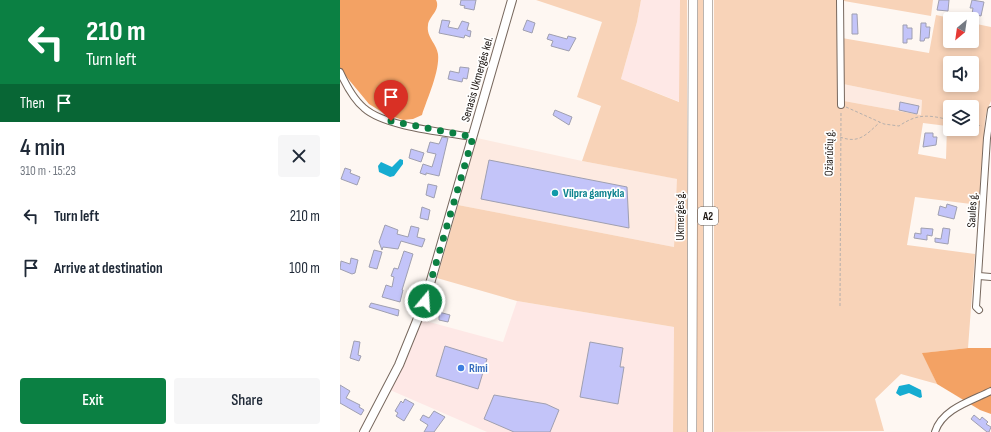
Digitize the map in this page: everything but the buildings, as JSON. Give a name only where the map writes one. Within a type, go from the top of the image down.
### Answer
[{"type":"highway","name":"Ukmergės g.","points":[[692,432],[693,0]]},
{"type":"highway","name":"A2","points":[[708,0],[708,432]]},
{"type":"main road","name":"Senasis Ukmergės kel.","points":[[364,432],[402,358],[425,301],[512,0]]},
{"type":"street","points":[[840,0],[841,105]]},
{"type":"street","points":[[340,72],[358,102],[370,113],[391,121],[473,137]]},
{"type":"street","name":"Saulės g.","points":[[979,310],[976,307],[991,110]]},
{"type":"street","points":[[979,276],[991,277]]},
{"type":"street","points":[[935,432],[938,424],[947,414],[991,391]]},
{"type":"path","points":[[841,105],[880,122],[899,126],[914,116],[943,118]]},
{"type":"path","name":"Ožiarūčių g.","points":[[840,306],[841,105]]},
{"type":"path","points":[[840,137],[851,141],[856,140],[866,135],[880,122]]},
{"type":"path","points":[[979,126],[990,128]]},
{"type":"shaded area","points":[[340,0],[436,0],[437,7],[429,22],[428,29],[430,37],[437,50],[438,61],[433,85],[422,115],[413,119],[403,120],[385,114],[369,104],[340,69]]},
{"type":"shaded area","points":[[536,0],[641,0],[637,22],[621,79],[679,102],[680,0],[687,0],[687,432],[673,432],[674,327],[517,301],[437,278],[458,205],[674,247],[677,179],[582,161],[601,106],[577,97],[602,22]]},
{"type":"shaded area","points":[[641,0],[680,0],[680,102],[621,79],[637,22]]},
{"type":"shaded area","points":[[696,0],[704,0],[704,432],[697,432]]},
{"type":"shaded area","points":[[714,0],[933,0],[931,16],[844,1],[842,38],[929,53],[936,15],[943,16],[943,48],[979,48],[979,24],[991,27],[991,101],[985,120],[979,205],[915,197],[907,245],[975,254],[968,348],[923,353],[937,384],[901,374],[875,399],[884,431],[714,432]],"holes":[[[843,84],[922,100],[921,115],[844,101]]]},
{"type":"shaded area","points":[[843,84],[922,100],[921,115],[844,101]]},
{"type":"shaded area","points":[[477,138],[582,161],[678,179],[674,247],[458,205]]},
{"type":"shaded area","points":[[517,301],[674,327],[673,432],[487,432],[390,390],[408,356],[422,320],[503,342]]},
{"type":"shaded area","points":[[968,348],[991,348],[991,414],[980,410],[937,384],[922,353]]},
{"type":"water","points":[[400,159],[403,160],[403,164],[394,176],[390,177],[379,172],[378,166],[381,162],[392,167]]},
{"type":"water","points":[[909,384],[921,390],[922,397],[920,398],[909,393],[900,396],[896,393],[899,386]]},
{"type":"place","name":"Vilpra gamykla","points":[[555,193]]},
{"type":"place","name":"Rimi","points":[[461,368]]},
{"type":"route","points":[[391,121],[473,137],[425,301]]}]
